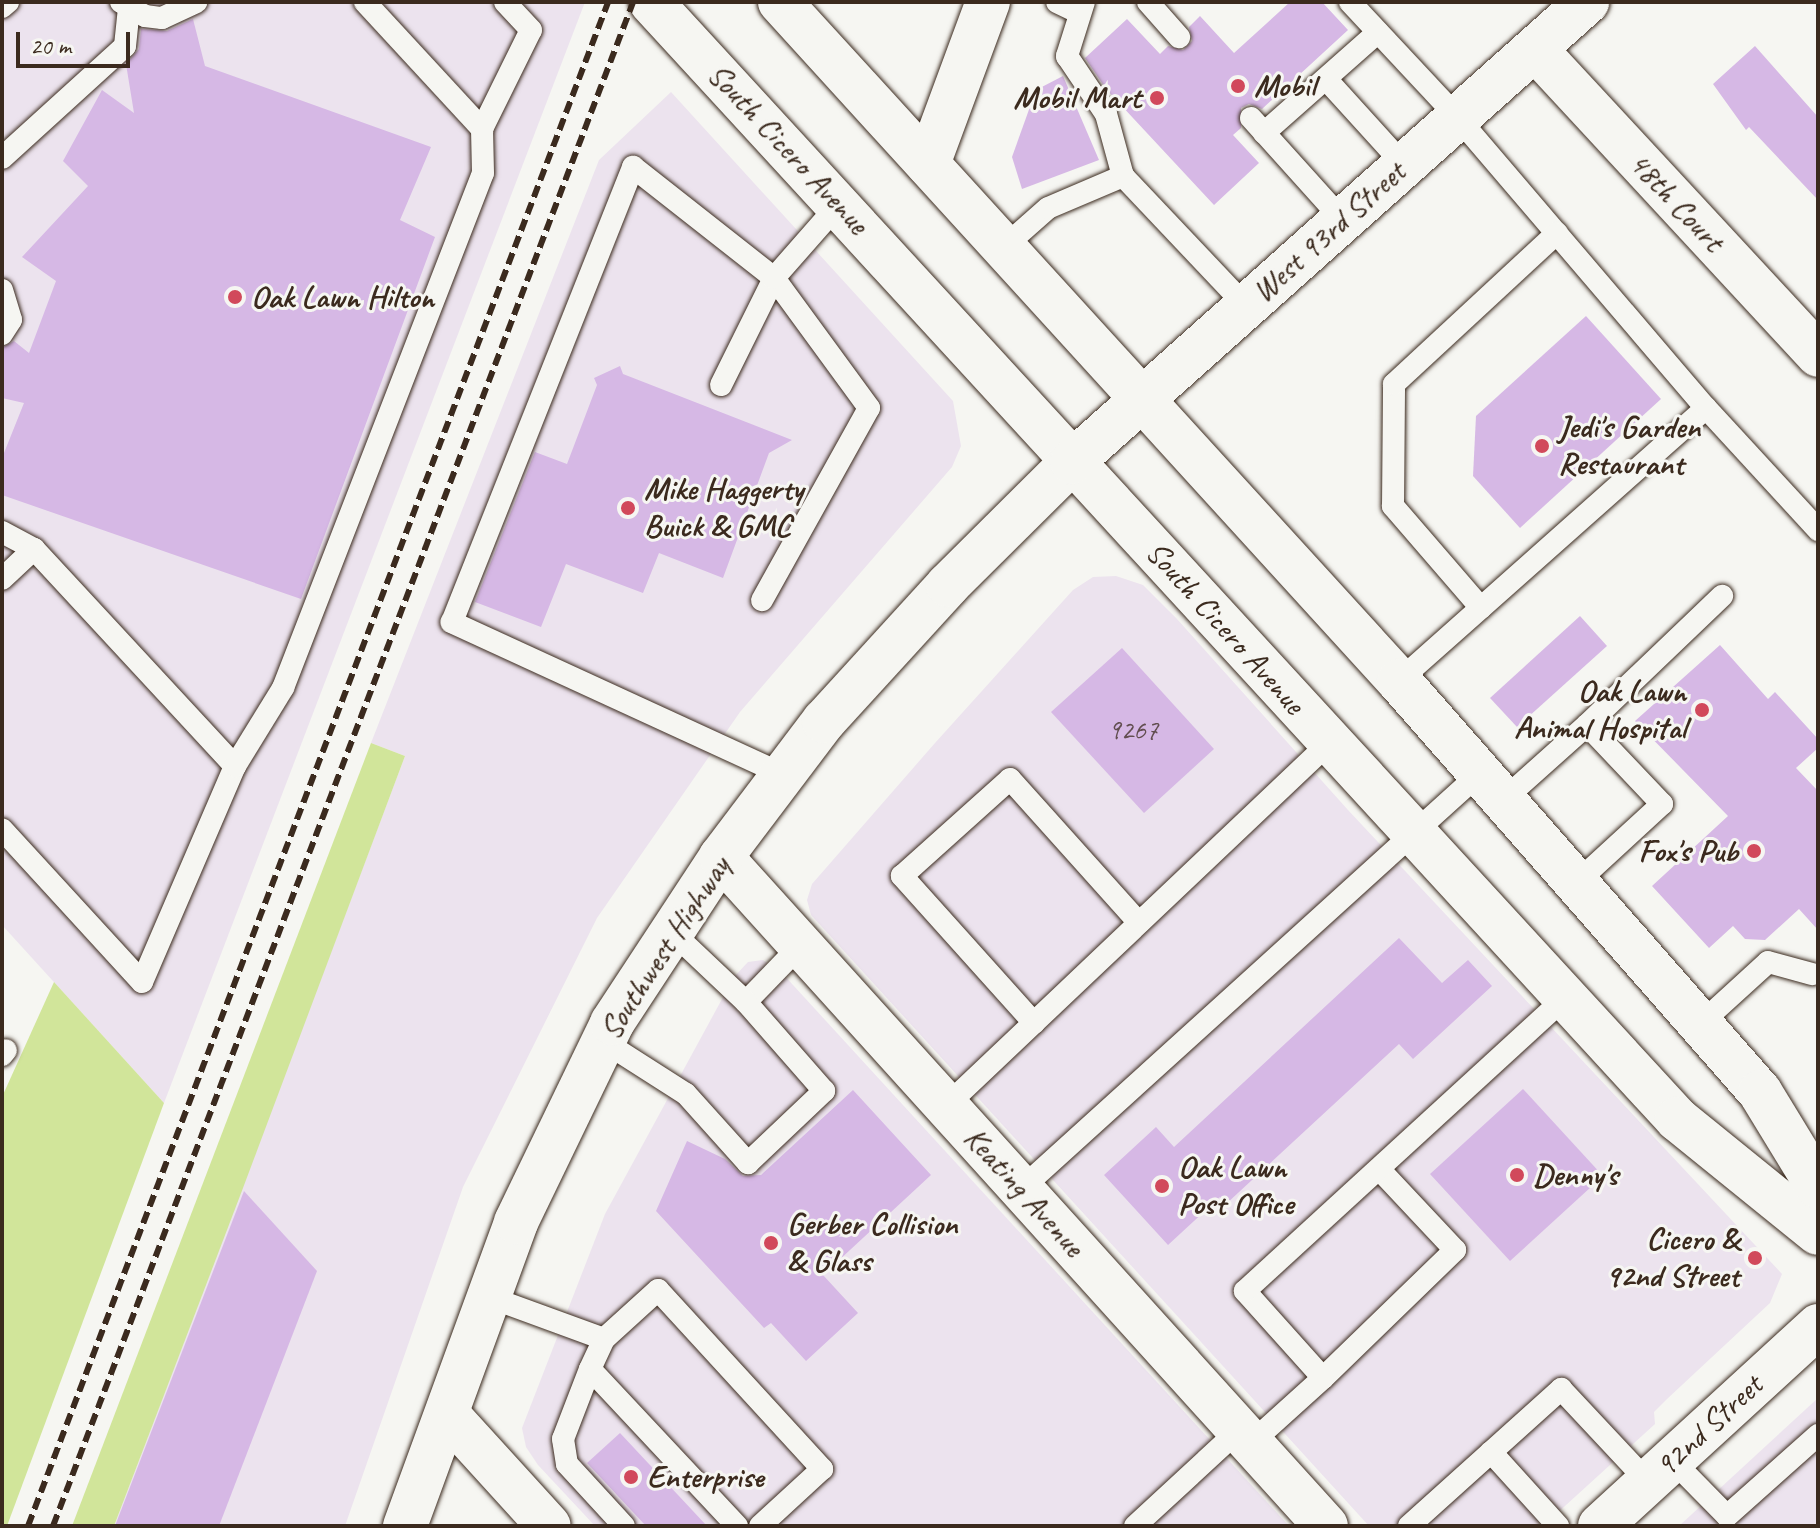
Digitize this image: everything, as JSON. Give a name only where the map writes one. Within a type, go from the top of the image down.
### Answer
[{"type":"main road","name":"South Cicero Avenue","points":[[651,2],[840,203],[1072,462],[1677,1119],[1818,1233]]},
{"type":"main road","points":[[780,2],[1399,681],[1760,1092],[1818,1187]]},
{"type":"main road","points":[[928,164],[988,2]]},
{"type":"main road","name":"West 93rd Street","points":[[1072,462],[1587,2]]},
{"type":"main road","name":"48th Court","points":[[1535,49],[1818,355]]},
{"type":"main road","name":"Southwest Highway","points":[[405,1526],[516,1222],[603,1041],[721,857],[824,721],[948,585],[1072,462]]},
{"type":"main road","name":"Keating Avenue","points":[[721,857],[1326,1526]]},
{"type":"main road","name":"92nd Street","points":[[1600,1526],[1818,1326]]},
{"type":"main road","points":[[447,1414],[549,1526]]},
{"type":"lane","points":[[2,7],[8,2]]},
{"type":"lane","points":[[2,158],[125,46],[125,6],[162,18],[196,2]]},
{"type":"lane","points":[[365,2],[482,129]]},
{"type":"lane","points":[[2,829],[142,982],[235,766],[283,688],[483,173],[482,129],[531,30],[505,2]]},
{"type":"lane","points":[[1057,2],[1082,8],[1067,56],[1106,114],[1123,176],[1246,306]]},
{"type":"lane","points":[[1148,2],[1179,37]]},
{"type":"lane","points":[[1350,2],[1458,118],[1706,408],[1818,530]]},
{"type":"lane","points":[[1342,219],[1258,126],[1326,79],[1378,32]]},
{"type":"lane","points":[[1326,79],[1404,165]]},
{"type":"lane","points":[[762,600],[869,408],[774,278],[633,167],[452,622],[784,775]]},
{"type":"lane","points":[[1005,246],[1048,208],[1123,176]]},
{"type":"lane","points":[[721,385],[774,278],[840,203]]},
{"type":"lane","points":[[1481,608],[1393,506],[1394,384],[1557,233]]},
{"type":"lane","points":[[2,290],[11,320],[2,334]]},
{"type":"lane","points":[[1399,681],[1706,408]]},
{"type":"lane","points":[[2,532],[34,549],[235,766]]},
{"type":"lane","points":[[2,579],[34,549]]},
{"type":"lane","points":[[1021,1189],[1413,834],[1491,788],[1587,725],[1722,596]]},
{"type":"lane","points":[[1575,884],[1662,804],[1587,725]]},
{"type":"lane","points":[[946,1106],[1329,743]]},
{"type":"lane","points":[[1034,1023],[902,876],[1010,779],[1139,923]]},
{"type":"lane","points":[[603,1041],[686,1094],[748,1163],[824,1091],[746,1002],[673,933]]},
{"type":"lane","points":[[746,1002],[801,945]]},
{"type":"lane","points":[[1699,1025],[1768,962],[1816,975]]},
{"type":"lane","points":[[1323,1378],[1245,1291],[1565,998]]},
{"type":"lane","points":[[1135,1526],[1323,1378],[1455,1250],[1379,1169]]},
{"type":"lane","points":[[624,1526],[567,1464],[563,1439],[570,1414],[604,1339],[658,1290],[822,1469],[760,1526]]},
{"type":"lane","points":[[489,1297],[604,1339]]},
{"type":"lane","points":[[590,1369],[737,1526]]},
{"type":"lane","points":[[1409,1526],[1561,1389],[1727,1523],[1818,1435]]},
{"type":"lane","points":[[1491,1452],[1558,1526]]},
{"type":"shaded area","points":[[2,2],[585,2],[164,1103],[2,925]]},
{"type":"shaded area","points":[[671,92],[953,401],[961,446],[952,467],[740,712],[597,918],[463,1187],[345,1526],[114,1526],[405,756],[371,743],[599,160]]},
{"type":"shaded area","points":[[1116,576],[1143,585],[1177,619],[1348,810],[1782,1274],[1770,1303],[1654,1412],[1655,1424],[1543,1526],[1369,1526],[811,915],[807,900],[812,884],[935,743],[1073,590],[1093,577]]},
{"type":"shaded area","points":[[763,960],[782,973],[1289,1526],[595,1526],[538,1465],[526,1447],[522,1428],[605,1214],[734,977],[748,962]]},
{"type":"shaded area","points":[[1818,1398],[1818,1526],[1679,1526]]},
{"type":"green space","points":[[371,743],[405,756],[114,1526],[72,1526]]},
{"type":"green space","points":[[54,982],[164,1103],[7,1526],[2,1526],[2,1097]]},
{"type":"building","points":[[1290,2],[1322,2],[1348,30],[1262,109],[1249,104],[1241,108],[1241,128],[1233,135],[1259,163],[1214,205],[1106,89],[1085,58],[1127,19],[1160,54],[1168,46],[1183,50],[1192,41],[1189,27],[1200,16],[1234,53]]},
{"type":"building","name":"Oak Lawn Hilton","points":[[193,19],[205,66],[431,147],[400,220],[435,237],[301,599],[2,495],[2,458],[24,403],[2,398],[2,348],[14,341],[29,353],[56,281],[22,257],[88,186],[63,161],[102,90],[134,113],[126,64],[139,49],[141,29],[167,31]]},
{"type":"building","points":[[1755,46],[1818,117],[1818,200],[1749,127],[1746,130],[1713,84]]},
{"type":"building","points":[[1063,76],[1099,160],[1022,189],[1012,157],[1036,90]]},
{"type":"building","name":"Jedi's Garden Restaurant","points":[[1586,316],[1661,399],[1520,528],[1473,476],[1476,416]]},
{"type":"building","name":"Mike Haggerty Buick & GMC","points":[[620,366],[623,374],[792,440],[769,453],[723,578],[659,553],[643,593],[566,564],[541,627],[475,602],[535,452],[567,464],[597,385],[594,378]]},
{"type":"building","points":[[1580,616],[1607,646],[1517,727],[1490,698]]},
{"type":"building","name":"Fox's Pub","points":[[1720,645],[1768,699],[1775,692],[1818,739],[1818,748],[1796,768],[1818,791],[1818,930],[1799,909],[1765,940],[1745,939],[1733,926],[1709,948],[1652,886],[1728,816],[1635,721]]},
{"type":"building","points":[[1122,648],[1214,749],[1144,813],[1051,712]]},
{"type":"building","points":[[1399,938],[1442,983],[1468,960],[1492,986],[1413,1059],[1399,1044],[1225,1205],[1220,1197],[1168,1245],[1104,1175],[1156,1127],[1174,1147]]},
{"type":"building","name":"Denny's","points":[[1523,1089],[1603,1176],[1510,1261],[1430,1174]]},
{"type":"building","name":"Gerber Collision & Glass","points":[[853,1090],[931,1175],[823,1275],[858,1313],[806,1361],[771,1323],[764,1328],[656,1211],[687,1141],[725,1159],[743,1176],[761,1175]]},
{"type":"building","points":[[244,1191],[317,1271],[219,1526],[115,1526]]},
{"type":"building","name":"Enterprise","points":[[620,1433],[707,1526],[646,1526],[587,1463]]},
{"type":"railway","points":[[28,1526],[608,2]]},
{"type":"railway","points":[[53,1526],[633,2]]},
{"type":"place","name":"Mobil","points":[[1238,86]]},
{"type":"place","name":"Mobil Mart","points":[[1157,98]]},
{"type":"place","name":"Oak Lawn Hilton","points":[[235,297]]},
{"type":"place","name":"Jedi's Garden Restaurant","points":[[1542,446]]},
{"type":"place","name":"Mike Haggerty Buick & GMC","points":[[628,508]]},
{"type":"place","name":"Oak Lawn Animal Hospital","points":[[1702,710]]},
{"type":"place","name":"Fox's Pub","points":[[1754,851]]},
{"type":"place","name":"Denny's","points":[[1517,1175]]},
{"type":"place","name":"Oak Lawn Post Office","points":[[1162,1186]]},
{"type":"place","name":"Gerber Collision & Glass","points":[[771,1243]]},
{"type":"place","name":"Cicero & 92nd Street","points":[[1755,1258]]},
{"type":"place","name":"Enterprise","points":[[631,1477]]}]
